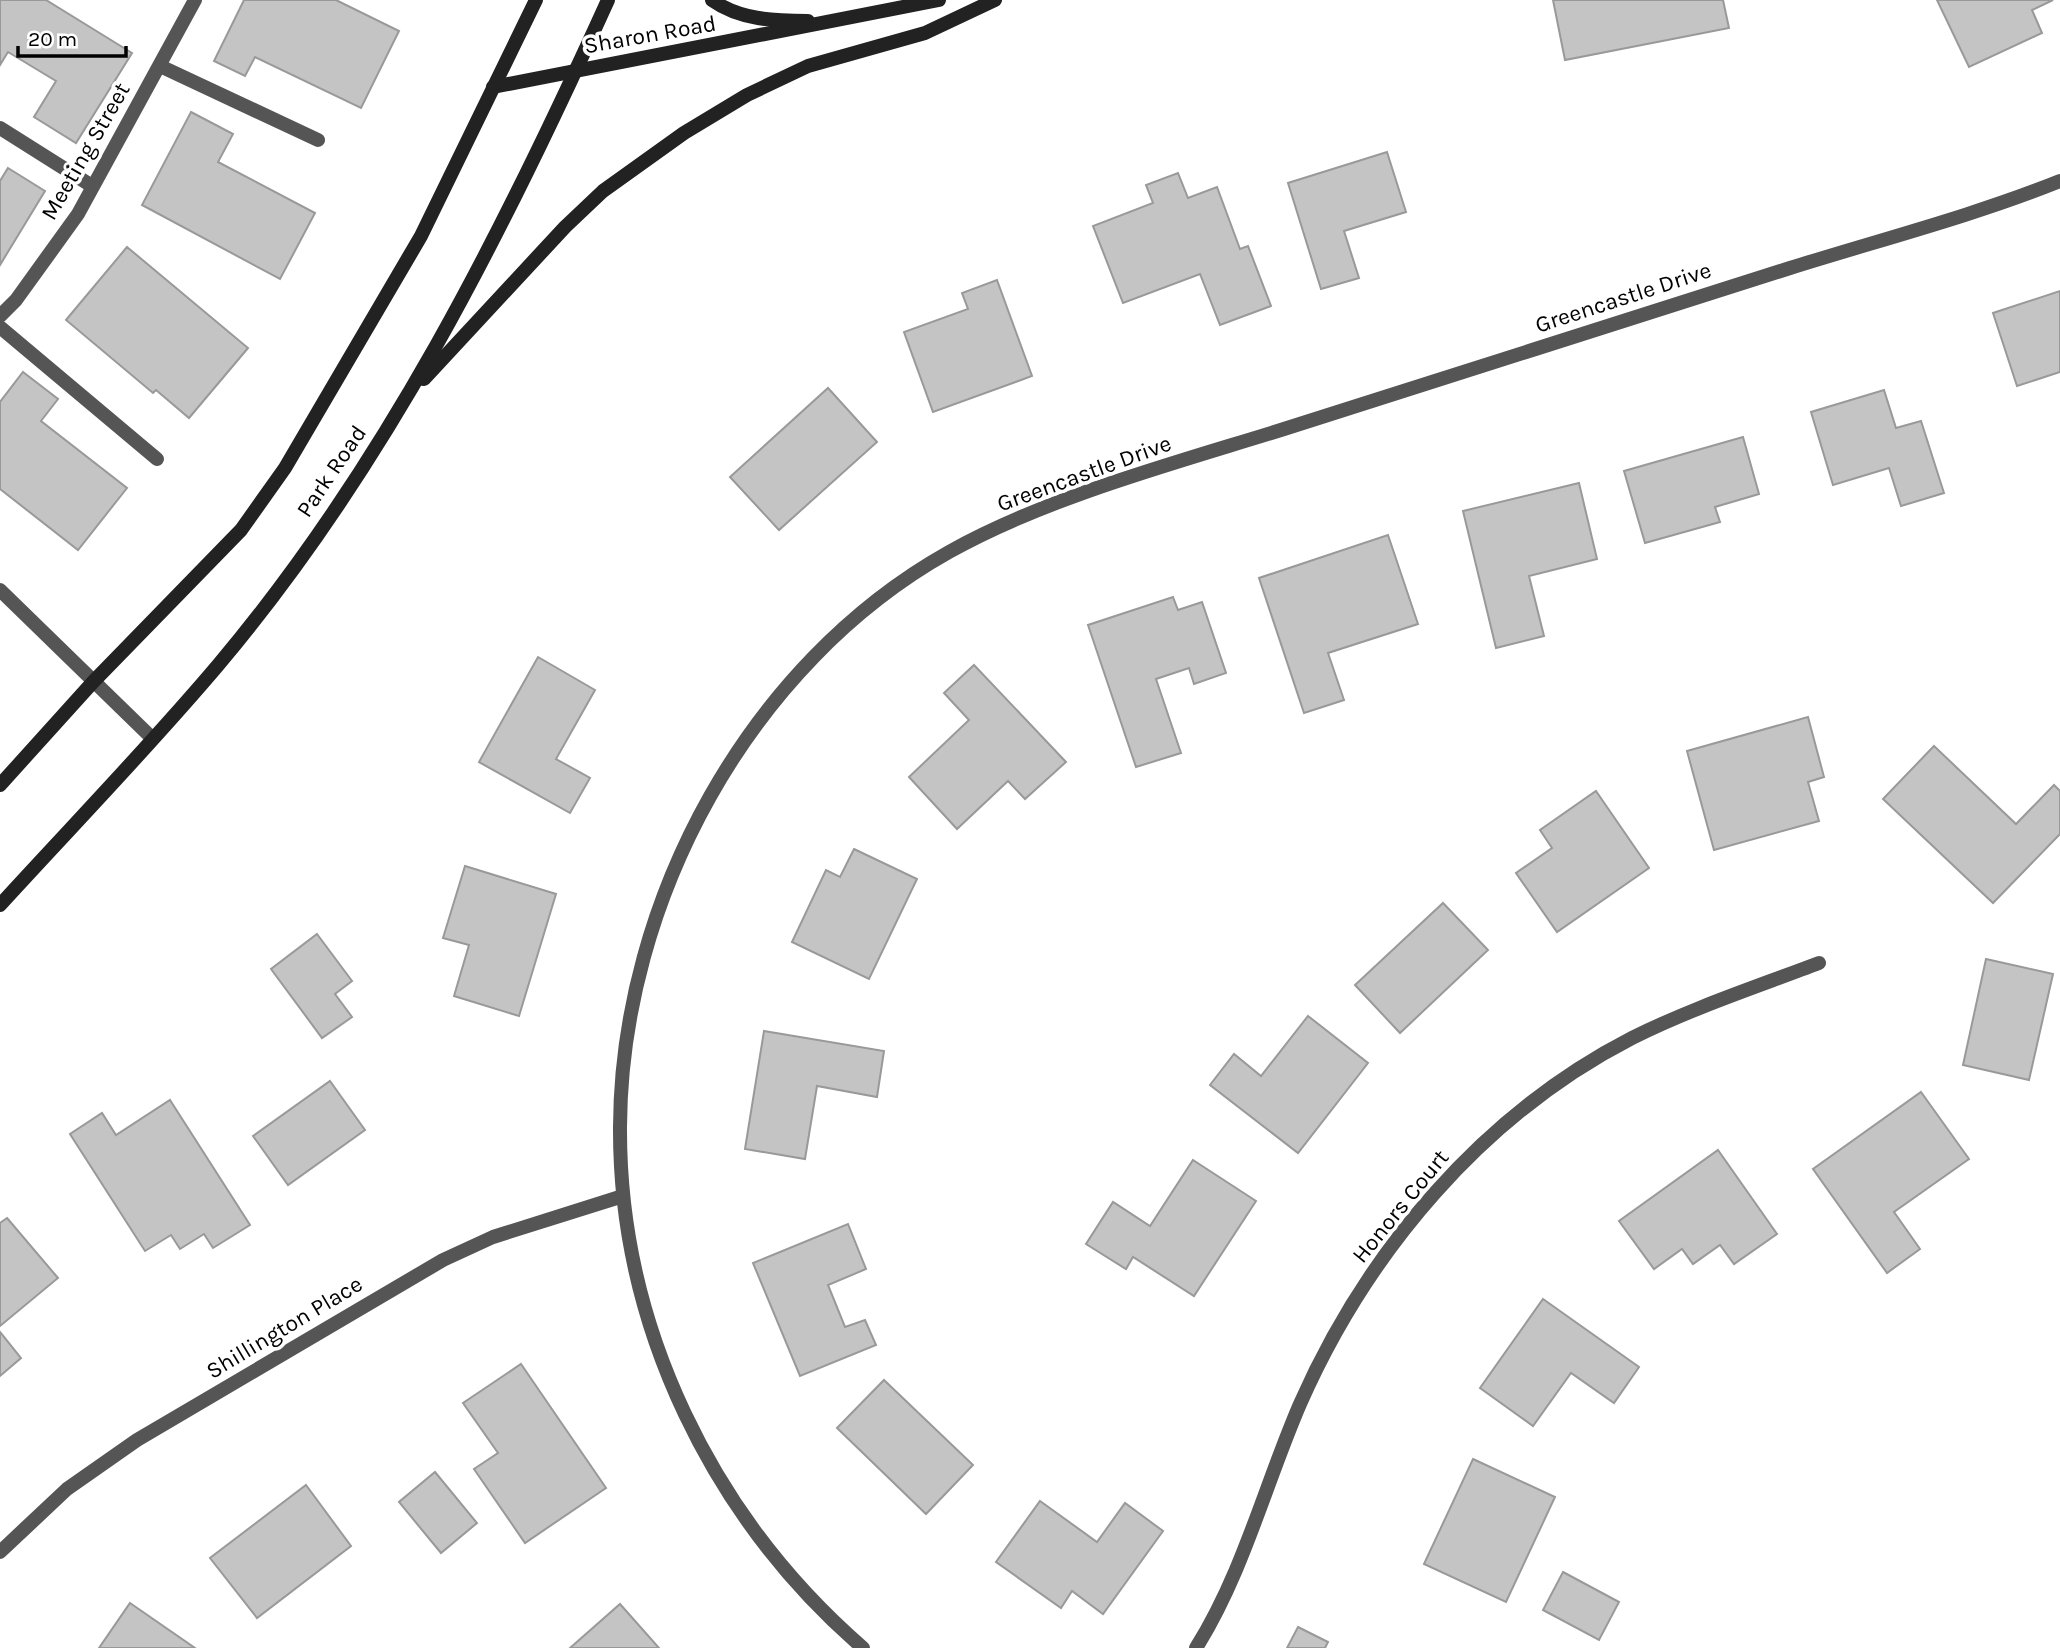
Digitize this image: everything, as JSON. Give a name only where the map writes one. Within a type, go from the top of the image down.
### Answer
[{"type":"main road","name":"Park Road","points":[[0,785],[93,682],[241,530],[285,468],[421,236],[536,0]]},
{"type":"main road","name":"Park Road","points":[[0,905],[219,664],[283,581],[409,395],[453,316],[608,0]]},
{"type":"main road","points":[[712,0],[723,8],[764,21],[838,22]]},
{"type":"main road","name":"Sharon Road","points":[[493,87],[838,22],[939,0]]},
{"type":"main road","points":[[409,395],[565,227],[603,191],[684,133],[747,95],[808,66],[925,33],[995,0]]},
{"type":"street","name":"Meeting Street","points":[[0,316],[16,300],[78,214],[92,186],[111,159],[195,0]]},
{"type":"street","points":[[160,66],[318,140]]},
{"type":"street","points":[[0,128],[92,186]]},
{"type":"street","name":"Greencastle Drive","points":[[863,1648],[806,1595],[768,1552],[719,1480],[678,1402],[658,1348],[635,1271],[620,1165],[623,1068],[636,985],[651,930],[682,853],[723,775],[775,703],[814,659],[857,618],[900,584],[946,554],[1020,516],[1235,444],[2060,181]]},
{"type":"street","points":[[0,327],[157,459]]},
{"type":"street","points":[[0,590],[152,738]]},
{"type":"street","name":"Honors Court","points":[[1196,1648],[1229,1582],[1300,1406],[1327,1349],[1376,1267],[1456,1169],[1503,1126],[1552,1088],[1629,1040],[1684,1013],[1819,963]]},
{"type":"street","name":"Shillington Place","points":[[0,1552],[67,1489],[137,1440],[443,1259],[493,1237],[623,1196]]},
{"type":"building","points":[[0,0],[46,0],[132,53],[76,143],[34,117],[56,81],[8,52],[0,65]]},
{"type":"building","points":[[244,0],[336,0],[399,31],[361,108],[255,57],[245,76],[214,61]]},
{"type":"building","points":[[1553,0],[1723,0],[1729,28],[1565,60]]},
{"type":"building","points":[[1937,0],[2053,0],[2032,10],[2042,33],[1969,67]]},
{"type":"building","points":[[191,112],[233,134],[218,162],[315,213],[280,279],[142,205]]},
{"type":"building","points":[[1387,152],[1406,212],[1344,231],[1359,278],[1321,289],[1288,183]]},
{"type":"building","points":[[8,168],[45,191],[0,265],[0,181]]},
{"type":"building","points":[[1178,173],[1188,198],[1217,187],[1240,249],[1248,246],[1271,306],[1220,325],[1200,274],[1123,303],[1093,226],[1153,203],[1146,185]]},
{"type":"building","points":[[127,247],[248,348],[189,418],[156,390],[153,393],[66,320]]},
{"type":"building","points":[[997,280],[1032,376],[933,412],[904,332],[968,309],[962,293]]},
{"type":"building","points":[[2060,291],[2060,372],[2017,386],[1993,313]]},
{"type":"building","points":[[23,372],[58,399],[41,421],[127,488],[78,550],[0,489],[0,402]]},
{"type":"building","points":[[828,388],[877,442],[779,530],[730,477]]},
{"type":"building","points":[[1884,390],[1896,428],[1921,421],[1944,493],[1901,506],[1889,468],[1833,485],[1811,412]]},
{"type":"building","points":[[1743,437],[1759,494],[1715,507],[1720,522],[1645,543],[1624,471]]},
{"type":"building","points":[[1579,483],[1597,559],[1529,576],[1544,636],[1496,648],[1463,511]]},
{"type":"building","points":[[1388,535],[1418,624],[1328,653],[1344,700],[1304,713],[1259,578]]},
{"type":"building","points":[[1173,597],[1178,610],[1202,602],[1226,673],[1194,684],[1189,668],[1156,679],[1181,753],[1136,767],[1088,625]]},
{"type":"building","points":[[538,657],[595,690],[556,759],[590,778],[570,813],[479,762]]},
{"type":"building","points":[[974,665],[1066,762],[1025,799],[1008,781],[957,829],[909,777],[969,720],[944,693]]},
{"type":"building","points":[[1808,717],[1824,777],[1808,782],[1819,821],[1714,850],[1687,751]]},
{"type":"building","points":[[1934,746],[2016,824],[2054,785],[2060,791],[2060,834],[1993,903],[1883,799]]},
{"type":"building","points":[[1596,791],[1649,868],[1557,932],[1516,873],[1552,848],[1540,830]]},
{"type":"building","points":[[854,849],[917,879],[869,979],[792,942],[826,870],[840,877]]},
{"type":"building","points":[[465,866],[556,894],[519,1016],[454,996],[469,945],[443,938]]},
{"type":"building","points":[[1443,903],[1488,950],[1400,1033],[1355,985]]},
{"type":"building","points":[[317,934],[352,981],[335,994],[352,1017],[322,1038],[271,969]]},
{"type":"building","points":[[1986,959],[2053,974],[2029,1080],[1963,1065]]},
{"type":"building","points":[[1308,1016],[1368,1063],[1298,1153],[1210,1085],[1234,1054],[1261,1076]]},
{"type":"building","points":[[764,1031],[884,1051],[877,1097],[817,1086],[805,1159],[745,1149]]},
{"type":"building","points":[[330,1081],[365,1130],[288,1185],[253,1136]]},
{"type":"building","points":[[1921,1092],[1969,1159],[1894,1212],[1920,1249],[1887,1273],[1813,1169]]},
{"type":"building","points":[[170,1100],[250,1225],[213,1248],[204,1234],[180,1249],[171,1235],[145,1251],[70,1134],[102,1113],[116,1135]]},
{"type":"building","points":[[1718,1150],[1777,1234],[1734,1264],[1720,1245],[1693,1264],[1682,1249],[1654,1269],[1619,1221]]},
{"type":"building","points":[[1193,1160],[1256,1201],[1194,1296],[1133,1257],[1126,1269],[1086,1244],[1113,1202],[1150,1226]]},
{"type":"building","points":[[7,1218],[58,1278],[0,1326],[0,1223]]},
{"type":"building","points":[[848,1224],[866,1269],[828,1285],[845,1327],[865,1320],[876,1345],[800,1376],[753,1263]]},
{"type":"building","points":[[1543,1299],[1639,1367],[1614,1403],[1571,1373],[1533,1426],[1480,1388]]},
{"type":"building","points":[[0,1332],[21,1358],[0,1376]]},
{"type":"building","points":[[521,1364],[606,1488],[525,1543],[474,1469],[498,1453],[463,1403]]},
{"type":"building","points":[[884,1380],[973,1465],[926,1514],[837,1428]]},
{"type":"building","points":[[1473,1459],[1555,1497],[1506,1602],[1424,1564]]},
{"type":"building","points":[[435,1472],[477,1523],[441,1553],[399,1502]]},
{"type":"building","points":[[306,1485],[351,1546],[257,1618],[210,1558]]},
{"type":"building","points":[[1040,1501],[1097,1542],[1125,1503],[1163,1531],[1103,1614],[1072,1591],[1061,1608],[996,1562]]},
{"type":"building","points":[[1563,1572],[1619,1602],[1599,1640],[1543,1610]]},
{"type":"building","points":[[130,1603],[195,1648],[99,1648]]},
{"type":"building","points":[[620,1604],[659,1648],[570,1648]]},
{"type":"building","points":[[1298,1627],[1328,1642],[1325,1648],[1287,1648]]}]
